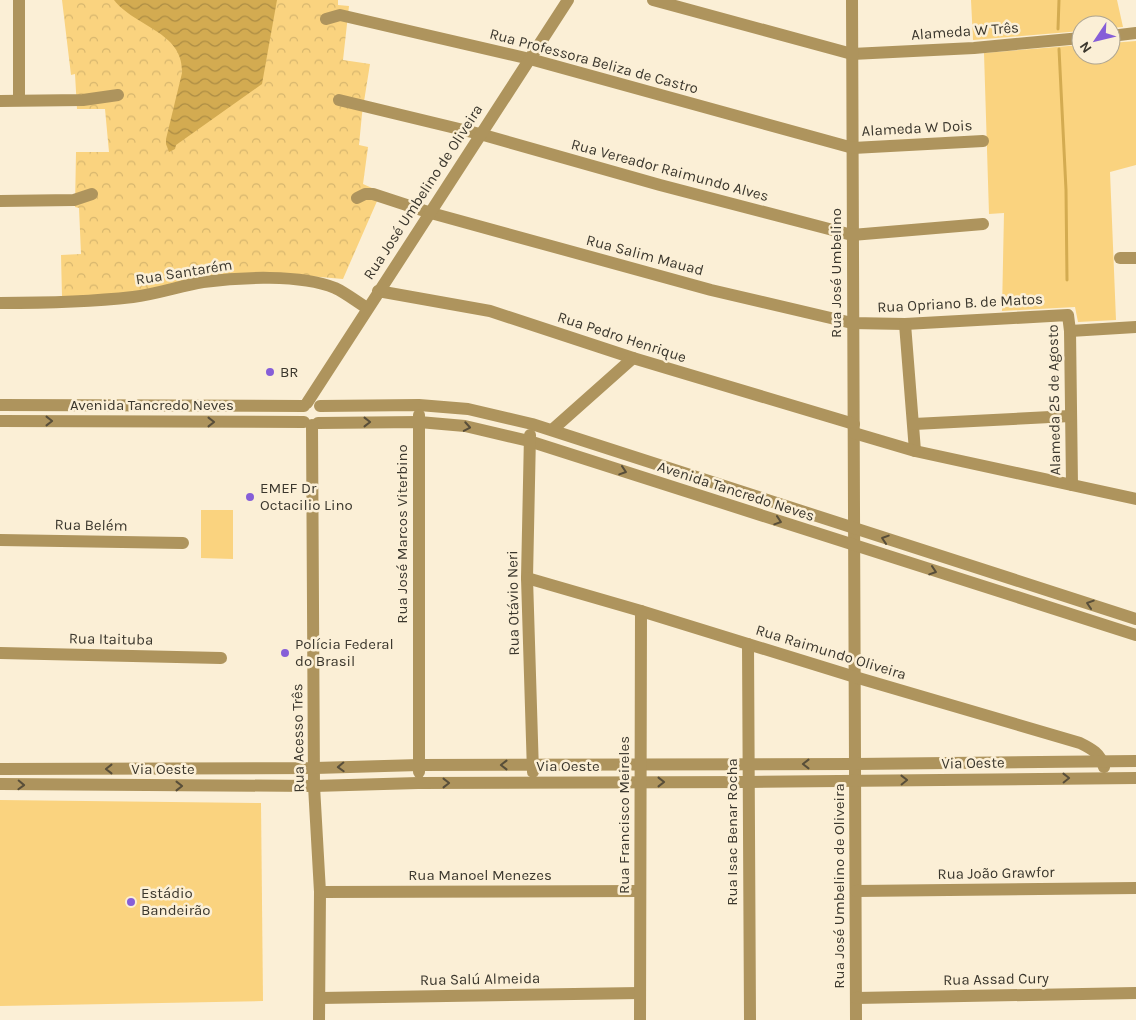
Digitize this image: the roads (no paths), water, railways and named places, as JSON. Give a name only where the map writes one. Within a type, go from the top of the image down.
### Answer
[{"type":"street","points":[[19,0],[19,100]]},
{"type":"street","name":"Rua José Umbelino de Oliveira","points":[[312,405],[320,385],[367,308],[568,0]]},
{"type":"street","name":"Alameda W Três","points":[[653,0],[852,54],[974,48],[1071,39]]},
{"type":"street","name":"Rua José Umbelino","points":[[852,0],[855,678]]},
{"type":"street","name":"Rua Professora Beliza de Castro","points":[[326,19],[340,15],[530,59],[852,148]]},
{"type":"street","points":[[1121,35],[1136,33]]},
{"type":"street","points":[[0,101],[83,100],[118,95]]},
{"type":"street","points":[[340,100],[480,134]]},
{"type":"street","name":"Rua Vereador Raimundo Alves","points":[[480,134],[660,185],[852,235],[983,224]]},
{"type":"street","name":"Alameda W Dois","points":[[852,148],[983,141]]},
{"type":"street","points":[[0,201],[74,200],[92,194]]},
{"type":"street","name":"Rua Salim Mauad","points":[[357,198],[364,194],[373,194],[430,213],[712,290],[852,323]]},
{"type":"street","points":[[1120,258],[1136,258]]},
{"type":"street","name":"Rua Santarém","points":[[0,303],[53,303],[134,297],[202,282],[235,279],[280,279],[312,282],[336,288],[367,308]]},
{"type":"street","name":"Rua Pedro Henrique","points":[[378,291],[490,311],[854,428],[915,451],[1136,499]]},
{"type":"street","name":"Rua Opriano B. de Matos","points":[[852,323],[905,324],[1068,314]]},
{"type":"street","name":"Alameda 25 de Agosto","points":[[1068,314],[1070,331],[1072,485]]},
{"type":"street","points":[[905,324],[915,451]]},
{"type":"street","points":[[1070,331],[1136,327]]},
{"type":"street","points":[[552,430],[632,358]]},
{"type":"street","name":"Avenida Tancredo Neves","points":[[0,405],[419,405],[468,409],[552,430],[1136,619]]},
{"type":"street","points":[[231,405],[231,422]]},
{"type":"street","points":[[312,405],[323,413],[311,423],[301,416],[312,405]]},
{"type":"street","name":"Rua José Marcos Viterbino","points":[[418,783],[419,405]]},
{"type":"street","points":[[914,424],[1070,416]]},
{"type":"street","name":"Avenida Tancredo Neves","points":[[0,421],[419,422],[465,426],[529,441],[1136,635]]},
{"type":"street","name":"Rua Acesso Três","points":[[311,423],[314,786],[320,892],[319,1020]]},
{"type":"street","name":"Rua Otávio Neri","points":[[532,424],[529,441],[528,578],[533,782]]},
{"type":"street","name":"Rua Belém","points":[[0,540],[183,543]]},
{"type":"street","name":"Rua Raimundo Oliveira","points":[[528,578],[855,678],[1080,743],[1093,749],[1099,754],[1103,762]]},
{"type":"street","name":"Rua Francisco Meireles","points":[[640,1020],[641,611]]},
{"type":"street","name":"Rua Isac Benar Rocha","points":[[748,644],[750,1020]]},
{"type":"street","name":"Rua Itaituba","points":[[0,653],[221,658]]},
{"type":"street","name":"Rua José Umbelino de Oliveira","points":[[855,678],[856,1020]]},
{"type":"street","name":"Via Oeste","points":[[0,769],[315,768],[419,764],[748,764],[855,758],[1136,761]]},
{"type":"street","points":[[1103,762],[1107,778]]},
{"type":"street","name":"Via Oeste","points":[[0,784],[314,786],[418,783],[1136,778]]},
{"type":"street","name":"Rua João Grawfor","points":[[856,891],[1136,888]]},
{"type":"street","name":"Rua Manoel Menezes","points":[[320,892],[640,891]]},
{"type":"street","name":"Rua Salú Almeida","points":[[320,998],[640,993]]},
{"type":"street","name":"Rua Assad Cury","points":[[856,998],[1136,993]]},
{"type":"water","points":[[114,0],[277,0],[262,84],[176,145],[175,149],[169,152],[166,139],[182,73],[181,59],[167,39],[123,9]]},
{"type":"waterway","points":[[1058,29],[1059,0]]},
{"type":"waterway","points":[[1059,49],[1066,190],[1067,280]]},
{"type":"place","name":"BR","points":[[270,372]]},
{"type":"place","name":"EMEF Dr Octacilio Lino","points":[[250,497]]},
{"type":"place","name":"Polícia Federal do Brasil","points":[[285,653]]},
{"type":"place","name":"Estádio Bandeirão","points":[[131,902]]}]
